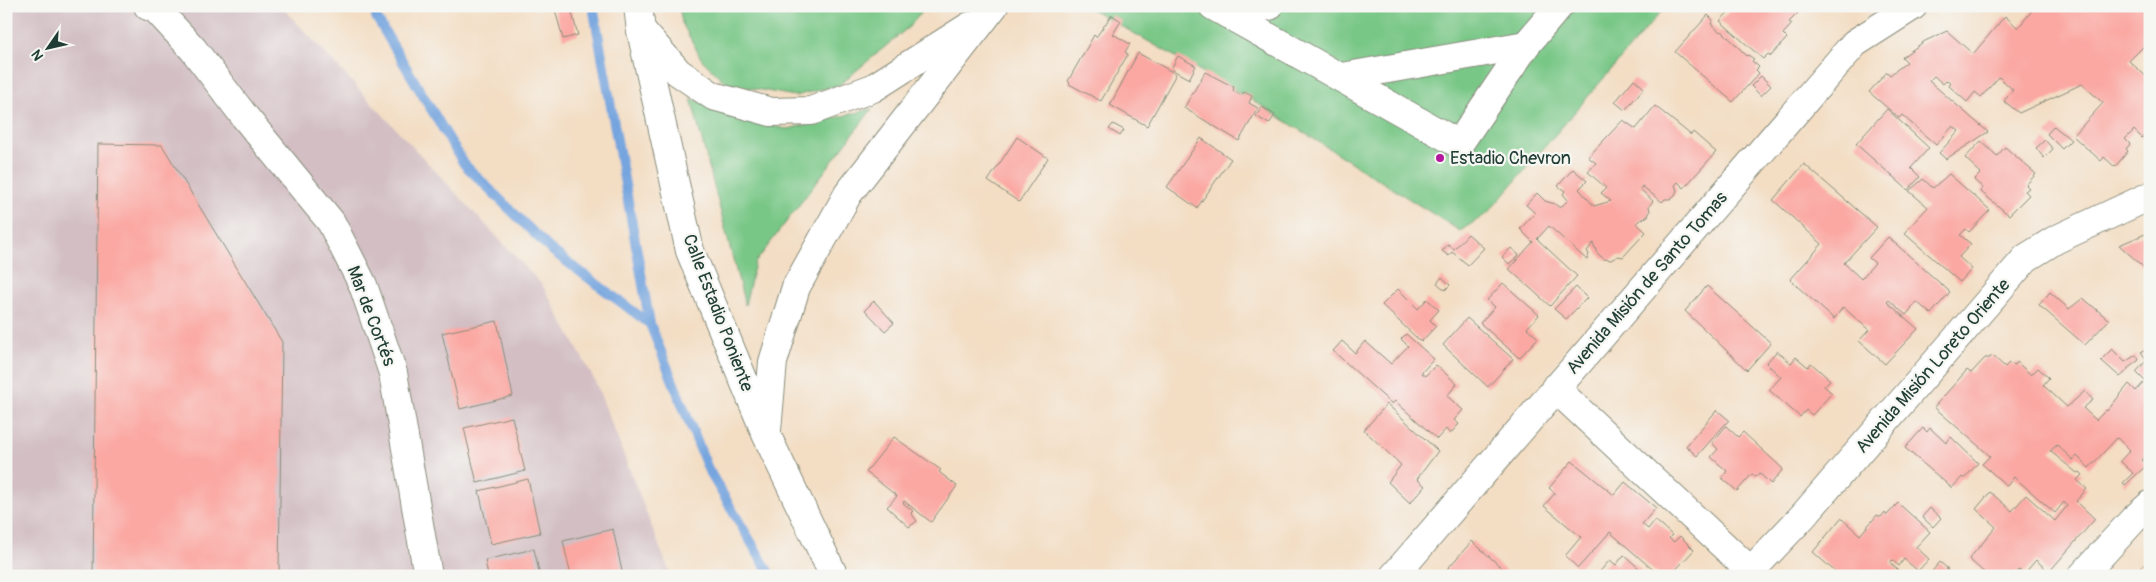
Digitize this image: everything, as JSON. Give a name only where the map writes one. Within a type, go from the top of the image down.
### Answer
[{"type":"street","name":"Mar de Cortés","points":[[148,6],[155,8],[193,50],[331,222],[363,285],[393,373],[428,576]]},
{"type":"street","points":[[1220,10],[1269,6]]},
{"type":"street","points":[[1220,10],[1459,144],[1526,45],[1559,6]]},
{"type":"street","name":"Avenida Misión de Santo Tomas","points":[[1394,576],[1855,43],[1913,6]]},
{"type":"street","points":[[640,19],[678,72],[712,96],[771,112],[811,111],[873,88],[991,10]]},
{"type":"street","points":[[766,434],[773,362],[796,288],[848,194],[991,10]]},
{"type":"street","name":"Calle Estadio Poniente","points":[[640,19],[690,251],[766,434],[834,576]]},
{"type":"street","points":[[1342,77],[1526,45]]},
{"type":"street","name":"Avenida Misión Loreto Oriente","points":[[1750,574],[1803,516],[2026,258],[2055,240],[2150,196]]},
{"type":"street","points":[[1555,388],[1750,574]]},
{"type":"street","points":[[2082,576],[2133,520],[2150,505]]},
{"type":"shaded area","points":[[6,6],[281,6],[543,286],[595,381],[671,576],[6,576]]},
{"type":"green space","points":[[679,6],[927,6],[910,26],[839,85],[795,96],[727,84],[702,60],[682,23]]},
{"type":"green space","name":"Estadio Chevron","points":[[1086,6],[1668,6],[1658,15],[1488,213],[1460,231],[1257,103]]},
{"type":"green space","points":[[691,98],[747,122],[788,129],[872,109],[755,263],[745,305]]},
{"type":"building","points":[[554,6],[570,6],[578,35],[563,39]]},
{"type":"building","points":[[1734,6],[1805,6],[1789,22],[1792,24],[1783,34],[1787,38],[1771,56],[1768,54],[1763,59],[1720,21]]},
{"type":"building","points":[[2033,6],[2150,6],[2150,40],[2129,61],[2150,80],[2150,136],[2146,133],[2142,138],[2134,130],[2125,139],[2130,144],[2126,149],[2128,151],[2115,167],[2104,157],[2101,161],[2073,136],[2103,103],[2082,84],[2019,113],[2004,101],[2013,90],[1999,77],[1981,97],[1975,92],[1967,102],[1949,86],[1951,83],[1947,80],[1943,84],[1934,76],[1929,81],[1988,132],[1946,159],[1939,153],[1959,131],[1953,126],[1936,145],[1902,115],[1899,118],[1869,92],[1887,72],[1890,75],[1907,62],[1902,57],[1925,41],[1947,31],[1973,54],[2005,16],[2018,28],[2034,8]]},
{"type":"building","points":[[1112,15],[1121,21],[1113,34],[1130,44],[1125,52],[1128,54],[1101,101],[1069,84],[1068,81],[1094,35],[1096,37]]},
{"type":"building","points":[[1708,15],[1713,20],[1711,24],[1720,32],[1722,31],[1747,56],[1754,59],[1752,61],[1759,67],[1756,70],[1759,73],[1733,102],[1675,52]]},
{"type":"building","points":[[1138,53],[1176,74],[1147,126],[1110,105]]},
{"type":"building","points":[[1178,56],[1196,66],[1189,79],[1171,69]]},
{"type":"building","points":[[1205,72],[1234,87],[1233,91],[1241,95],[1244,92],[1252,96],[1249,103],[1258,108],[1239,141],[1184,108]]},
{"type":"building","points":[[1761,76],[1771,86],[1761,96],[1751,86]]},
{"type":"building","points":[[1634,79],[1644,88],[1625,110],[1615,102]]},
{"type":"building","points":[[1655,106],[1691,135],[1693,132],[1716,152],[1684,188],[1678,182],[1675,185],[1677,190],[1670,199],[1665,199],[1662,202],[1642,186],[1640,189],[1653,201],[1649,206],[1648,216],[1636,223],[1646,232],[1623,257],[1618,256],[1611,260],[1604,259],[1597,253],[1593,243],[1587,251],[1589,254],[1587,260],[1549,226],[1537,239],[1577,276],[1550,306],[1509,269],[1533,242],[1520,229],[1535,213],[1526,205],[1537,193],[1545,201],[1555,204],[1560,208],[1568,200],[1563,194],[1565,191],[1558,186],[1573,169],[1587,181],[1579,189],[1594,206],[1611,201],[1601,193],[1606,188],[1588,172],[1596,163],[1588,157],[1623,120],[1636,129]]},
{"type":"building","points":[[1262,107],[1275,115],[1269,124],[1256,116]]},
{"type":"building","points":[[1887,109],[1929,148],[1911,168],[1920,177],[1908,190],[1856,144]]},
{"type":"building","points":[[1113,124],[1124,130],[1120,136],[1109,129]]},
{"type":"building","points":[[2054,126],[2071,140],[2062,149],[2047,134]]},
{"type":"building","points":[[1017,137],[1048,158],[1019,202],[988,181]]},
{"type":"building","points":[[1201,138],[1231,159],[1197,208],[1167,187]]},
{"type":"building","points":[[2045,140],[2053,149],[2044,158],[2036,148]]},
{"type":"building","points":[[1981,141],[1997,156],[2005,147],[2036,174],[2026,185],[2029,188],[2025,191],[2029,195],[2009,215],[1980,191],[1983,188],[1974,180],[1981,173],[1965,158]]},
{"type":"building","points":[[98,144],[162,145],[282,342],[279,576],[93,576]]},
{"type":"building","points":[[1804,164],[1877,227],[1844,263],[1861,279],[1875,263],[1869,258],[1888,237],[1950,292],[1931,314],[1917,302],[1906,315],[1889,300],[1887,302],[1918,329],[1885,364],[1859,341],[1869,330],[1843,307],[1834,319],[1790,280],[1822,244],[1773,200]]},
{"type":"building","points":[[1949,174],[1990,210],[1969,232],[1966,229],[1960,235],[1971,244],[1959,257],[1972,269],[1960,282],[1904,233],[1928,207],[1909,191],[1923,179],[1933,188]]},
{"type":"building","points":[[2150,232],[2150,273],[2119,245]]},
{"type":"building","points":[[1468,234],[1484,248],[1468,265],[1452,252],[1449,256],[1442,251],[1448,244],[1454,249]]},
{"type":"building","points":[[1511,248],[1519,255],[1509,264],[1502,257]]},
{"type":"building","points":[[1442,277],[1450,285],[1445,290],[1437,283]]},
{"type":"building","points":[[1503,283],[1539,315],[1527,328],[1538,338],[1519,358],[1480,323],[1495,307],[1487,300]]},
{"type":"building","points":[[1707,286],[1771,343],[1747,370],[1685,311]]},
{"type":"building","points":[[1576,287],[1587,298],[1566,319],[1554,309]]},
{"type":"building","points":[[1398,289],[1418,309],[1427,299],[1439,310],[1430,320],[1436,326],[1421,342],[1382,305]]},
{"type":"building","points":[[2050,292],[2069,309],[2083,298],[2109,320],[2085,345],[2039,305]]},
{"type":"building","points":[[874,301],[894,323],[885,331],[865,310]]},
{"type":"building","points":[[1467,318],[1513,359],[1488,387],[1443,345]]},
{"type":"building","points":[[497,321],[513,396],[460,409],[442,333]]},
{"type":"building","points":[[1406,334],[1434,359],[1421,373],[1425,376],[1436,365],[1457,384],[1447,396],[1463,410],[1454,420],[1459,424],[1450,434],[1446,429],[1437,439],[1395,401],[1392,404],[1333,351],[1342,341],[1355,353],[1365,341],[1391,364],[1408,346],[1401,339]]},
{"type":"building","points":[[2150,347],[2150,451],[2141,460],[2147,465],[2125,485],[2123,483],[2133,473],[2120,461],[2130,450],[2117,438],[2089,468],[2077,456],[2073,460],[2057,445],[2050,451],[2082,475],[2077,480],[2087,489],[2076,501],[2095,519],[2049,572],[2036,560],[2024,574],[2019,570],[2014,576],[2010,573],[2007,576],[1988,576],[1969,559],[1996,527],[1976,509],[1990,492],[2012,511],[2026,495],[2055,521],[2067,506],[2064,502],[2055,513],[2014,477],[2007,486],[1982,464],[1990,456],[1934,407],[1967,370],[1971,373],[1985,358],[1990,358],[1992,355],[2005,367],[2009,363],[2015,365],[2017,362],[2031,375],[2038,368],[2049,378],[2043,385],[2067,407],[2085,391],[2093,400],[2083,408],[2096,420],[2107,411],[2129,384],[2136,391],[2145,381],[2136,372],[2147,360],[2141,352]]},
{"type":"building","points":[[2112,349],[2125,362],[2136,355],[2139,360],[2120,377],[2101,360]]},
{"type":"building","points":[[1777,351],[1791,363],[1796,357],[1808,367],[1811,363],[1830,380],[1824,386],[1832,393],[1812,415],[1806,410],[1800,417],[1769,390],[1781,377],[1766,363]]},
{"type":"building","points":[[1387,404],[1438,451],[1417,479],[1425,486],[1410,503],[1388,482],[1401,465],[1364,430]]},
{"type":"building","points":[[1717,410],[1729,420],[1697,456],[1686,446]]},
{"type":"building","points":[[512,417],[525,471],[477,483],[464,428]]},
{"type":"building","points":[[1726,426],[1738,437],[1743,432],[1783,469],[1771,484],[1759,473],[1756,477],[1752,474],[1737,491],[1722,478],[1727,471],[1711,457],[1718,449],[1712,443]]},
{"type":"building","points":[[1923,428],[1927,432],[1930,428],[1946,443],[1951,437],[1978,463],[1964,479],[1962,477],[1952,488],[1905,448]]},
{"type":"building","points":[[894,437],[941,470],[939,472],[957,486],[931,522],[904,501],[903,503],[913,511],[911,513],[917,521],[909,527],[887,507],[897,496],[866,472]]},
{"type":"building","points":[[1572,461],[1614,495],[1625,482],[1656,508],[1642,524],[1648,529],[1655,520],[1672,535],[1669,538],[1674,542],[1680,536],[1694,550],[1670,576],[1660,576],[1610,532],[1578,568],[1565,556],[1581,537],[1544,506],[1555,493],[1549,488]]},
{"type":"building","points":[[528,479],[540,533],[491,544],[479,491]]},
{"type":"building","points":[[1898,503],[1930,532],[1916,547],[1929,559],[1918,571],[1904,559],[1899,566],[1892,560],[1890,563],[1905,576],[1888,576],[1884,572],[1881,576],[1840,576],[1813,552],[1841,518],[1860,535],[1877,515],[1881,517],[1885,512],[1887,515]]},
{"type":"building","points":[[1930,508],[1941,518],[1933,527],[1922,517]]},
{"type":"building","points":[[613,529],[623,576],[571,576],[563,541]]},
{"type":"building","points":[[1472,541],[1511,576],[1441,576]]},
{"type":"building","points":[[534,549],[540,576],[488,576],[485,560]]},
{"type":"building","points":[[1624,555],[1641,570],[1637,574],[1640,576],[1596,576],[1610,560],[1616,565]]},
{"type":"building","points":[[2150,557],[2150,576],[2134,576]]},
{"type":"building","points":[[1940,562],[1948,569],[1946,569],[1953,576],[1928,576]]},
{"type":"waterway","points":[[375,6],[376,17],[464,164],[550,249],[650,324],[708,469],[771,576]]},
{"type":"waterway","points":[[593,6],[650,324]]},
{"type":"place","name":"Estadio Chevron","points":[[1440,158]]}]
